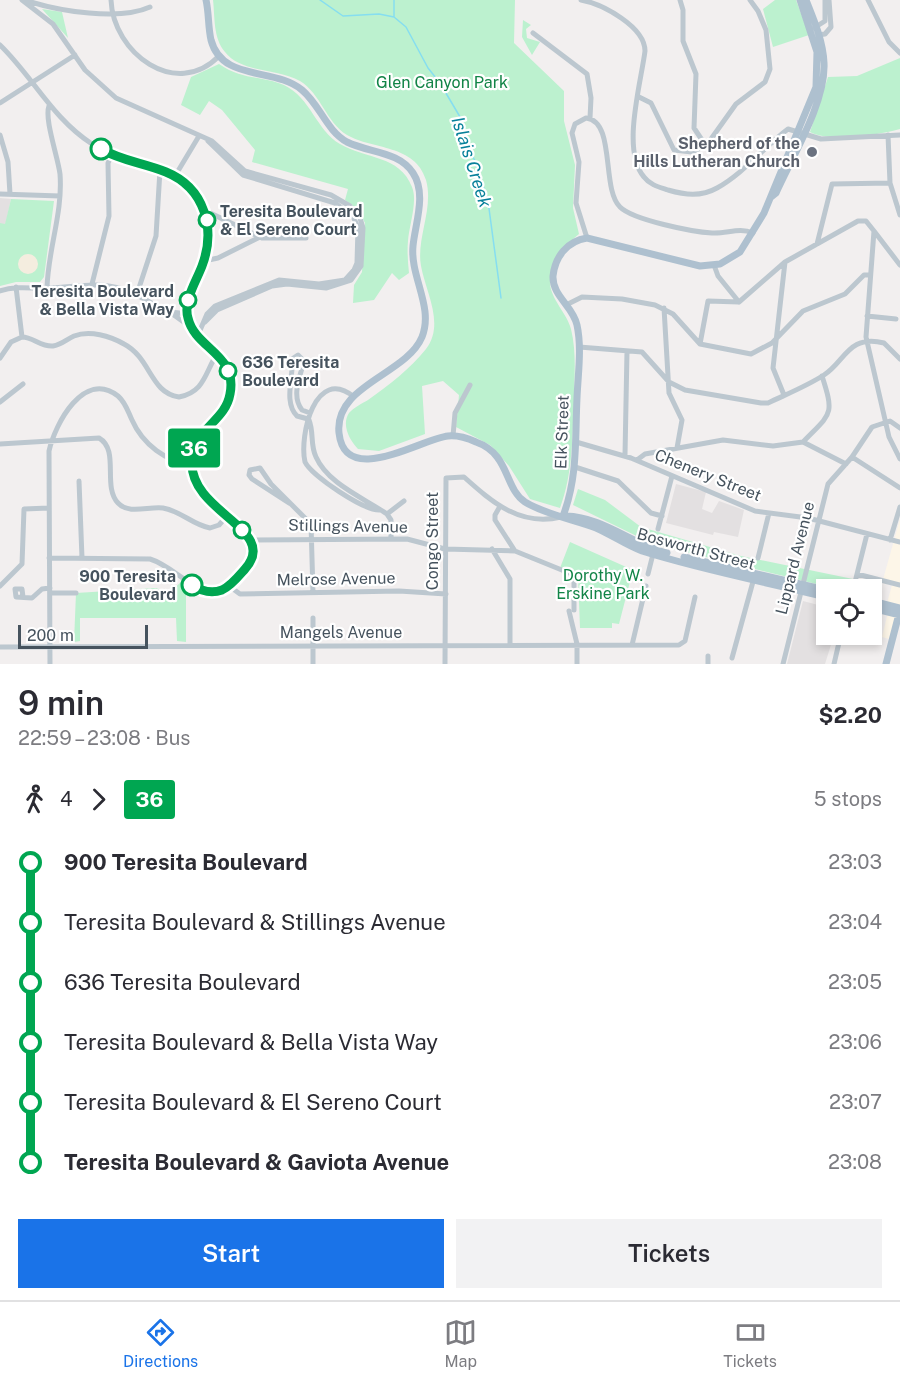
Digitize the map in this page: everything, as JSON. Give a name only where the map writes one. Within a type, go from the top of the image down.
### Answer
[{"type":"main road","points":[[206,0],[212,40],[219,56],[236,68],[278,77],[295,85],[308,96],[340,137],[355,145],[399,159],[417,179],[420,197],[412,261],[424,310],[424,332],[412,351],[354,397],[341,415],[339,434],[346,450],[361,458],[379,458],[453,436]]},
{"type":"main road","points":[[800,0],[815,31]]},
{"type":"main road","points":[[586,238],[688,264],[714,265],[740,252],[753,233],[771,197],[776,193],[823,82],[824,63],[806,0]]},
{"type":"main road","name":"Elk Street","points":[[563,516],[575,467],[579,347],[576,321],[557,293],[554,283],[558,260],[569,244],[586,238]]},
{"type":"main road","name":"Bosworth Street","points":[[453,436],[488,448],[504,464],[524,501],[653,554],[754,576]]},
{"type":"main road","points":[[566,508],[600,523]]},
{"type":"main road","name":"Bosworth Street","points":[[563,516],[600,523],[654,549],[816,593]]},
{"type":"main road","name":"Bosworth Street","points":[[802,588],[816,589]]},
{"type":"main road","points":[[882,605],[900,612]]},
{"type":"main road","points":[[882,609],[900,612]]},
{"type":"main road","points":[[886,664],[900,612]]},
{"type":"street","points":[[23,0],[47,6],[112,14],[134,13],[150,7]]},
{"type":"street","points":[[23,0],[53,24],[96,82],[116,98],[215,143],[236,164],[251,173],[325,193],[350,206],[360,218],[363,228],[361,266],[340,285],[326,288],[287,284],[272,286],[218,310],[205,322],[198,335]]},
{"type":"street","points":[[111,0],[112,14],[123,40],[138,57],[152,66],[176,72],[192,71],[207,67],[219,56]]},
{"type":"street","points":[[581,0],[593,3],[630,24],[642,37],[645,51],[634,139],[638,167],[644,178],[655,186],[680,194],[701,194],[715,189],[772,145],[786,129],[825,140],[900,135]]},
{"type":"street","points":[[680,0],[683,10],[683,41],[696,74],[694,128],[706,146]]},
{"type":"street","points":[[639,97],[651,103],[674,150],[692,152],[706,146],[736,104],[762,85],[769,74],[764,25],[750,0]]},
{"type":"street","points":[[827,0],[832,24],[825,34],[815,31],[825,21],[827,0]]},
{"type":"street","points":[[868,0],[889,42],[900,53]]},
{"type":"street","points":[[533,33],[587,74],[591,98],[590,118],[599,127],[605,143],[611,194],[625,212],[706,232],[740,229],[753,233]]},
{"type":"street","points":[[0,45],[49,106],[74,130],[112,155],[175,176],[195,194],[204,210],[209,229],[204,261],[188,303],[187,313],[192,328]]},
{"type":"street","points":[[0,103],[75,55]]},
{"type":"street","points":[[47,288],[60,196],[56,148],[46,116],[49,106]]},
{"type":"street","points":[[586,238],[576,203],[578,156],[572,133],[578,121],[590,118]]},
{"type":"street","points":[[0,135],[8,162],[10,194]]},
{"type":"street","points":[[888,135],[890,183],[900,215]]},
{"type":"street","points":[[175,176],[199,136]]},
{"type":"street","points":[[92,284],[109,216],[108,163],[112,155]]},
{"type":"street","points":[[137,294],[156,236],[160,170]]},
{"type":"street","points":[[817,244],[832,184],[890,183]]},
{"type":"street","points":[[0,194],[60,196]]},
{"type":"street","points":[[204,210],[260,237],[306,238]]},
{"type":"street","points":[[700,344],[708,301],[739,302],[785,262],[862,220],[874,231],[900,265]]},
{"type":"street","points":[[874,231],[867,343],[890,441],[900,459]]},
{"type":"street","points":[[204,261],[218,258],[260,237]]},
{"type":"street","points":[[784,395],[773,372],[785,262]]},
{"type":"street","points":[[714,265],[718,276],[739,302]]},
{"type":"street","points":[[566,305],[577,298],[600,297],[644,302],[664,308],[700,344],[751,354],[775,340],[803,311],[845,294],[864,275],[870,274]]},
{"type":"street","points":[[0,291],[16,287],[47,288],[92,284],[114,286],[137,294],[170,312],[192,328],[217,354],[230,375],[231,393],[223,412],[199,437],[192,462],[194,477],[202,495],[251,540],[254,549],[252,560],[229,586],[211,592],[200,590],[165,565],[150,559],[50,558]]},
{"type":"street","points":[[16,287],[22,337]]},
{"type":"street","points":[[664,308],[669,393],[682,420],[677,448]]},
{"type":"street","points":[[170,312],[187,313]]},
{"type":"street","points":[[867,316],[896,319]]},
{"type":"street","points":[[0,358],[11,342],[22,337],[50,346],[87,333],[114,339],[132,348],[143,358],[163,392],[179,397],[200,386],[210,373],[217,354]]},
{"type":"street","points":[[579,347],[645,352],[669,382],[688,392],[761,404],[822,376],[844,353],[867,343],[884,343],[900,359]]},
{"type":"street","points":[[625,455],[627,351]]},
{"type":"street","points":[[309,416],[297,416],[291,402],[294,370],[292,359],[298,355],[304,361],[297,389],[297,401],[309,416],[315,455],[325,472],[387,514],[391,520],[391,538]]},
{"type":"street","points":[[802,442],[826,419],[830,410],[822,376]]},
{"type":"street","points":[[0,402],[23,384]]},
{"type":"street","points":[[453,436],[454,413],[470,385]]},
{"type":"street","points":[[50,664],[49,457],[52,440],[77,398],[93,390],[106,390],[122,400],[134,424],[164,457],[174,462],[192,462]]},
{"type":"street","points":[[354,397],[337,390],[324,392],[316,399],[309,416],[304,452],[307,466],[353,500],[369,508],[380,510]]},
{"type":"street","points":[[885,422],[894,422],[900,428]]},
{"type":"street","name":"Lippard Avenue","points":[[783,664],[828,484],[852,457],[872,427],[885,422]]},
{"type":"street","points":[[0,444],[94,437],[103,440],[108,452],[112,494],[117,502],[126,508],[165,508],[210,528],[219,525],[226,517]]},
{"type":"street","points":[[637,460],[641,455],[723,440],[773,446],[802,442],[846,464]]},
{"type":"street","name":"Chenery Street","points":[[576,442],[625,455],[755,511],[819,521],[900,542]]},
{"type":"street","points":[[852,457],[900,488]]},
{"type":"street","points":[[575,467],[618,481],[651,513],[662,516]]},
{"type":"street","points":[[289,503],[252,479],[250,470],[260,468],[289,503],[308,520],[313,539],[313,593]]},
{"type":"street","name":"Congo Street","points":[[445,664],[446,477],[462,476],[500,508],[543,520],[563,516]]},
{"type":"street","points":[[658,529],[672,476]]},
{"type":"street","points":[[79,481],[82,558]]},
{"type":"street","points":[[387,514],[404,501]]},
{"type":"street","points":[[890,540],[900,507]]},
{"type":"street","points":[[0,586],[22,562],[24,509],[49,508]]},
{"type":"street","points":[[500,508],[495,514],[495,520],[515,551]]},
{"type":"street","points":[[758,558],[769,513]]},
{"type":"street","points":[[856,579],[867,534]]},
{"type":"street","name":"Stillings Avenue","points":[[251,540],[391,538],[413,540],[445,549],[515,551],[584,579]]},
{"type":"street","points":[[492,549],[510,579],[510,644]]},
{"type":"street","points":[[648,574],[653,554]]},
{"type":"street","points":[[857,574],[900,585]]},
{"type":"street","points":[[574,575],[572,610],[577,644],[577,664]]},
{"type":"street","points":[[732,658],[754,576]]},
{"type":"street","name":"Melrose Avenue","points":[[229,586],[240,594],[399,591],[446,594]]},
{"type":"street","points":[[632,645],[646,586]]},
{"type":"street","points":[[23,597],[35,597],[42,589],[76,593]]},
{"type":"street","name":"Mangels Avenue","points":[[0,647],[683,644],[695,597]]},
{"type":"street","points":[[313,618],[313,664]]},
{"type":"street","points":[[834,664],[839,645]]},
{"type":"street","points":[[708,656],[708,664]]},
{"type":"shaded area","points":[[0,198],[11,199],[0,249]]},
{"type":"shaded area","points":[[676,484],[706,492],[702,509],[712,513],[719,501],[744,510],[738,537],[714,532],[713,535],[666,523]]},
{"type":"shaded area","points":[[900,519],[900,606],[889,639],[882,637],[892,585],[882,583]]},
{"type":"shaded area","points":[[803,601],[816,604],[816,645],[831,645],[825,664],[787,664]]},
{"type":"green space","name":"Glen Canyon Park","points":[[213,0],[515,0],[514,43],[564,91],[564,121],[575,165],[573,208],[579,234],[558,255],[552,267],[550,283],[553,295],[571,329],[575,357],[571,456],[560,508],[530,499],[509,466],[490,445],[456,427],[459,395],[443,381],[422,386],[425,434],[379,451],[358,449],[352,442],[346,428],[349,413],[406,370],[426,349],[434,329],[432,308],[420,255],[428,202],[426,180],[421,168],[403,154],[347,135],[334,123],[313,93],[300,81],[240,64],[232,59],[218,40]]},
{"type":"green space","points":[[775,0],[796,0],[809,35],[773,47],[763,9]]},
{"type":"green space","points":[[42,9],[62,12],[68,38]]},
{"type":"green space","points":[[523,20],[531,25],[526,29],[527,38],[540,42],[532,55],[522,37]]},
{"type":"green space","points":[[900,58],[900,129],[880,134],[842,137],[830,137],[810,132],[828,77],[857,76]]},
{"type":"green space","points":[[219,64],[236,73],[284,85],[301,98],[325,131],[340,144],[391,163],[399,169],[414,193],[408,245],[409,273],[399,280],[392,273],[374,300],[353,303],[354,285],[362,272],[365,223],[359,211],[345,200],[348,189],[252,162],[255,150],[222,110],[209,101],[200,115],[181,105],[191,77]]},
{"type":"green space","points":[[11,199],[54,201],[44,277],[40,282],[16,282],[0,286],[0,223],[5,224]]},
{"type":"green space","points":[[578,489],[605,500],[641,527],[741,556],[853,579],[816,579],[816,584],[653,544],[573,505]]},
{"type":"green space","name":"Dorothy W. Erskine Park","points":[[570,542],[633,570],[619,624],[612,623],[612,628],[580,628],[578,576],[560,568]]},
{"type":"green space","points":[[181,582],[186,587],[186,642],[177,641],[176,618],[80,618],[80,641],[74,642],[76,593],[156,588],[169,593]]},
{"type":"sand","points":[[28,254],[35,257],[38,264],[35,271],[28,274],[21,271],[18,264],[21,257]]},
{"type":"waterway","name":"Islais Creek","points":[[320,0],[343,16],[379,14],[394,17],[406,27],[428,68],[440,83],[463,122],[465,141],[475,161],[488,201],[501,298]]},
{"type":"waterway","points":[[394,0],[394,17]]},
{"type":"bus line","name":"36","points":[[101,149],[112,155],[175,176],[195,194],[208,222],[207,253],[188,303],[187,315],[192,328],[219,356],[226,367],[230,375],[231,393],[219,417],[199,437],[192,457],[192,472],[202,495],[248,535],[253,544],[254,554],[249,565],[224,589],[206,592],[192,585]]},
{"type":"place","name":"Shepherd of the Hills Lutheran Church","points":[[812,152]]},
{"type":"place","name":"Teresita Boulevard & El Sereno Court","points":[[207,220]]},
{"type":"place","name":"Teresita Boulevard & Bella Vista Way","points":[[188,300]]},
{"type":"place","name":"636 Teresita Boulevard","points":[[228,371]]},
{"type":"place","name":"900 Teresita Boulevard","points":[[192,585]]}]
